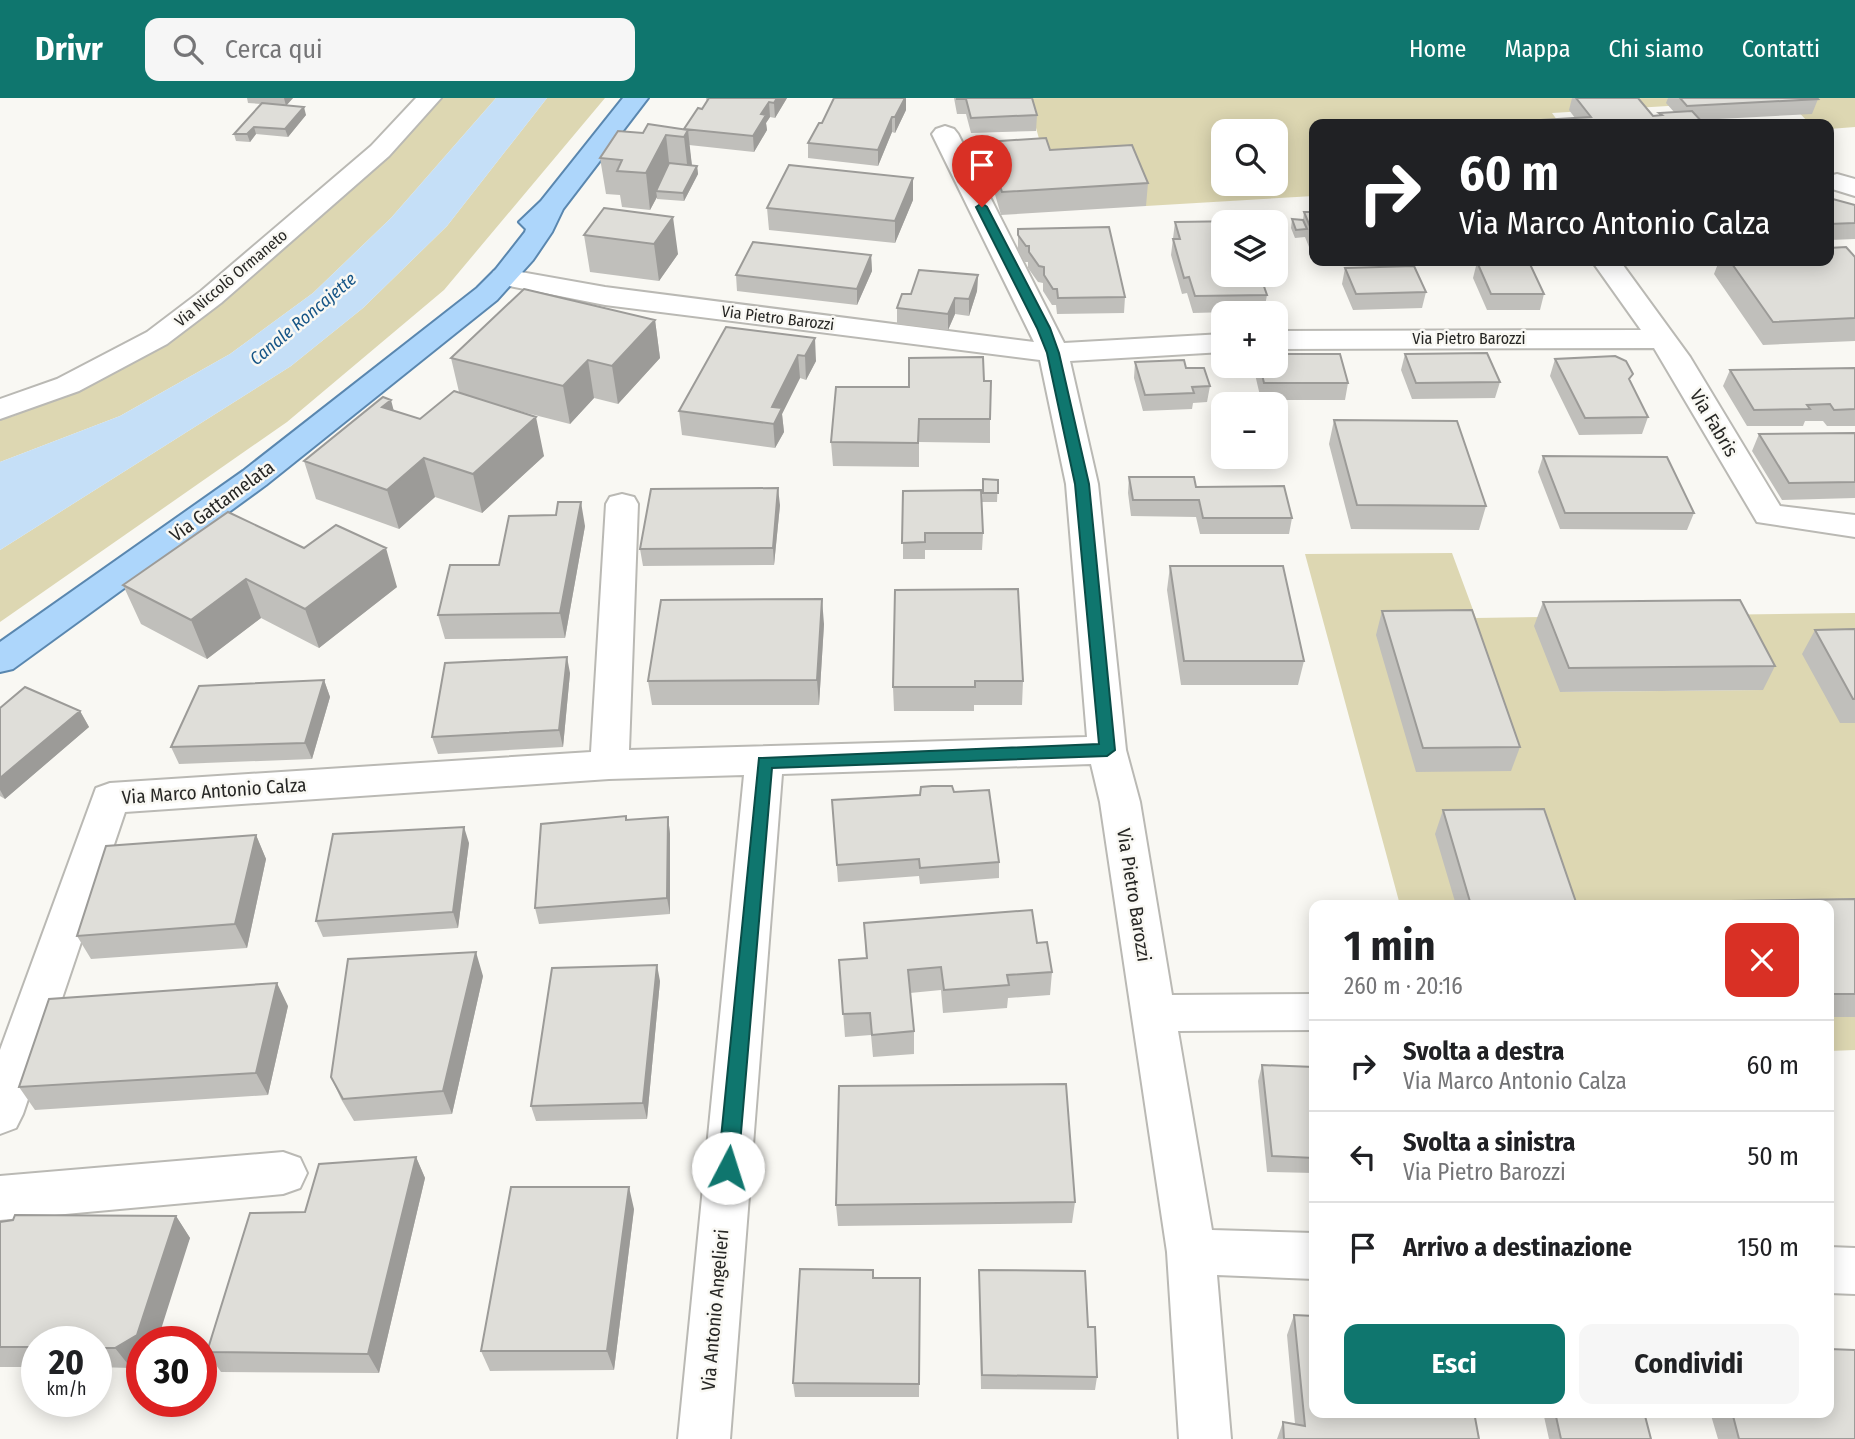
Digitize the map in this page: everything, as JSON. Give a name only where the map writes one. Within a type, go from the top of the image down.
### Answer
[{"type":"main road","name":"Via Gattamelata","points":[[437,333],[458,299],[521,231],[550,207],[636,98]]},
{"type":"main road","name":"Via Gattamelata","points":[[0,660],[92,597],[327,424],[437,333],[476,305],[504,277],[541,232],[550,207]]},
{"type":"street","name":"Via Niccolò Ormaneto","points":[[0,410],[68,385],[157,338],[211,298],[380,151],[429,98]]},
{"type":"street","name":"Via Pietro Barozzi","points":[[945,134],[1044,328],[1053,353],[1082,484],[1107,750],[1120,802],[1191,1252],[1205,1439]]},
{"type":"street","name":"Via Fabris","points":[[1610,266],[1662,339],[1769,515],[1855,526]]},
{"type":"street","name":"Via Pietro Barozzi","points":[[504,277],[606,296],[1053,353],[1211,343]]},
{"type":"street","name":"Via Pietro Barozzi","points":[[1288,340],[1662,339]]},
{"type":"street","points":[[609,765],[622,504]]},
{"type":"street","name":"Via Marco Antonio Calza","points":[[0,1114],[110,798],[609,765],[1107,750]]},
{"type":"street","name":"Via Antonio Angelieri","points":[[704,1439],[765,762]]},
{"type":"street","points":[[1153,1013],[1309,1012]]},
{"type":"street","points":[[0,1198],[283,1173]]},
{"type":"street","points":[[1191,1252],[1309,1256]]},
{"type":"street","points":[[1834,1270],[1855,1271]]},
{"type":"shaded area","points":[[441,98],[496,98],[391,218],[313,293],[230,354],[120,416],[0,462],[0,418],[14,416],[166,344],[391,153]]},
{"type":"shaded area","points":[[547,98],[605,98],[444,290],[287,422],[0,622],[0,550],[291,366],[363,308],[447,226]]},
{"type":"shaded area","points":[[1009,98],[1855,98],[1855,127],[1834,129],[1834,119],[1805,119],[1786,99],[1552,113],[1556,119],[1309,119],[1309,196],[1146,206],[1130,167],[1045,160],[1031,110]]},
{"type":"shaded area","points":[[1452,553],[1476,618],[1855,613],[1855,923],[1834,908],[1834,900],[1399,900],[1305,554]],"holes":[[[1535,626],[1762,690],[1561,692]]]},
{"type":"shaded area","points":[[1834,1017],[1855,1017],[1855,1050],[1834,1051]]},
{"type":"water","name":"Canale Roncajette","points":[[496,98],[547,98],[447,226],[363,308],[291,366],[0,550],[0,462],[120,416],[230,354],[313,293],[391,218]]},
{"type":"building","points":[[709,98],[777,98],[774,103],[769,102],[761,114],[766,115],[753,136],[684,129],[698,108],[702,109]]},
{"type":"building","points":[[834,98],[905,98],[895,117],[892,117],[878,150],[808,143],[819,123],[822,123]]},
{"type":"building","points":[[957,98],[1032,98],[1037,115],[971,118],[966,99]]},
{"type":"building","points":[[1576,98],[1638,98],[1653,116],[1662,115],[1659,113],[1692,111],[1699,119],[1556,119],[1591,117]]},
{"type":"building","points":[[1680,98],[1817,98],[1818,99],[1687,106]]},
{"type":"building","points":[[262,103],[304,107],[285,129],[254,127],[247,134],[234,134]]},
{"type":"building","points":[[648,124],[688,130],[684,137],[666,135],[646,173],[617,171],[622,160],[600,158],[618,131],[643,133]]},
{"type":"building","points":[[1046,138],[1050,150],[1132,145],[1148,183],[1002,192],[986,142]]},
{"type":"building","points":[[669,163],[697,166],[683,193],[656,191]]},
{"type":"building","points":[[789,165],[913,178],[895,221],[767,208]]},
{"type":"building","points":[[1834,199],[1855,205],[1855,223],[1834,224]]},
{"type":"building","points":[[604,208],[673,217],[654,244],[584,235]]},
{"type":"building","points":[[1292,219],[1303,220],[1307,229],[1296,230]]},
{"type":"building","points":[[1211,221],[1211,287],[1264,287],[1267,295],[1195,296],[1189,277],[1184,278],[1173,239],[1180,239],[1175,222]]},
{"type":"building","points":[[1109,227],[1125,297],[1058,298],[1057,289],[1053,289],[1044,275],[1044,267],[1039,266],[1029,252],[1029,246],[1026,246],[1018,235],[1018,229]]},
{"type":"building","points":[[753,242],[871,255],[857,289],[736,275]]},
{"type":"building","points":[[1846,247],[1855,257],[1855,318],[1773,322],[1734,266],[1834,266],[1834,248]]},
{"type":"building","points":[[1414,266],[1426,292],[1356,294],[1345,268]]},
{"type":"building","points":[[1479,266],[1531,266],[1544,294],[1491,294]]},
{"type":"building","points":[[919,270],[978,275],[969,299],[955,298],[948,314],[897,308],[902,294],[911,294]]},
{"type":"building","points":[[524,289],[655,320],[612,366],[588,360],[563,386],[451,358]]},
{"type":"building","points":[[726,327],[815,338],[805,356],[798,355],[772,407],[782,408],[774,424],[679,411]]},
{"type":"building","points":[[1487,353],[1500,382],[1416,383],[1405,354]]},
{"type":"building","points":[[1288,354],[1340,354],[1348,383],[1264,383],[1263,378],[1288,378]]},
{"type":"building","points":[[1615,356],[1626,361],[1633,374],[1629,379],[1648,417],[1585,418],[1555,359]]},
{"type":"building","points":[[983,357],[984,381],[991,381],[990,419],[919,419],[918,443],[831,442],[836,387],[909,387],[909,358]]},
{"type":"building","points":[[1184,360],[1186,368],[1204,368],[1210,386],[1192,387],[1194,393],[1145,395],[1135,362]]},
{"type":"building","points":[[1855,368],[1855,409],[1834,410],[1830,404],[1807,405],[1810,409],[1754,410],[1730,370]]},
{"type":"building","points":[[454,391],[536,417],[473,474],[424,458],[387,490],[304,461],[383,397],[391,400],[382,407],[420,419]]},
{"type":"building","points":[[1334,420],[1457,421],[1486,506],[1357,505]]},
{"type":"building","points":[[1855,433],[1855,482],[1789,483],[1759,434]]},
{"type":"building","points":[[1543,456],[1667,457],[1694,513],[1565,513]]},
{"type":"building","points":[[1129,477],[1194,477],[1196,487],[1284,486],[1292,518],[1203,518],[1199,500],[1133,500]]},
{"type":"building","points":[[983,479],[998,480],[998,493],[983,493]]},
{"type":"building","points":[[778,488],[773,548],[640,549],[651,489]]},
{"type":"building","points":[[981,490],[983,533],[925,533],[925,542],[902,543],[903,491]]},
{"type":"building","points":[[558,502],[581,502],[560,613],[438,615],[450,565],[499,565],[509,516],[556,515]]},
{"type":"building","points":[[228,512],[304,548],[336,525],[386,548],[305,609],[246,579],[191,620],[123,585]]},
{"type":"building","points":[[1170,566],[1283,566],[1304,661],[1184,661]]},
{"type":"building","points":[[1018,589],[1023,681],[975,681],[975,687],[893,687],[895,590]]},
{"type":"building","points":[[822,599],[817,680],[648,681],[661,600]]},
{"type":"building","points":[[1740,600],[1775,666],[1569,668],[1543,602]]},
{"type":"building","points":[[1472,610],[1520,747],[1423,748],[1382,611]]},
{"type":"building","points":[[1855,629],[1855,699],[1853,699],[1815,630]]},
{"type":"building","points":[[567,657],[559,730],[432,737],[445,663]]},
{"type":"building","points":[[324,680],[305,743],[171,747],[199,686]]},
{"type":"building","points":[[25,687],[80,711],[0,778],[0,708]]},
{"type":"building","points":[[952,786],[954,792],[989,790],[999,862],[920,868],[919,859],[837,865],[832,800],[920,795],[921,787]]},
{"type":"building","points":[[1544,809],[1575,900],[1470,900],[1443,810]]},
{"type":"building","points":[[626,816],[626,820],[668,817],[667,898],[535,908],[541,824]]},
{"type":"building","points":[[464,827],[453,912],[316,921],[333,834]]},
{"type":"building","points":[[256,835],[235,924],[77,936],[106,846]]},
{"type":"building","points":[[1855,899],[1855,994],[1834,994],[1834,900],[1792,900]]},
{"type":"building","points":[[1032,910],[1037,943],[1047,942],[1052,972],[1007,975],[1009,985],[944,990],[941,967],[908,970],[914,1031],[872,1035],[870,1013],[843,1014],[839,960],[867,958],[864,923]]},
{"type":"building","points":[[476,952],[443,1091],[343,1099],[331,1077],[348,959]]},
{"type":"building","points":[[657,965],[643,1103],[531,1106],[552,968]]},
{"type":"building","points":[[277,983],[256,1073],[19,1087],[49,999]]},
{"type":"building","points":[[1262,1065],[1309,1067],[1309,1158],[1272,1156]]},
{"type":"building","points":[[1066,1084],[1075,1202],[836,1205],[839,1086]]},
{"type":"building","points":[[416,1157],[368,1354],[217,1352],[215,1326],[250,1213],[305,1212],[319,1164]]},
{"type":"building","points":[[511,1187],[629,1187],[607,1351],[481,1351]]},
{"type":"building","points":[[15,1215],[176,1216],[140,1326],[126,1326],[126,1342],[112,1348],[112,1326],[21,1326],[21,1347],[0,1347],[0,1222],[13,1220]]},
{"type":"building","points":[[800,1269],[873,1270],[873,1278],[920,1278],[919,1384],[793,1383]]},
{"type":"building","points":[[979,1270],[1085,1271],[1088,1327],[1095,1327],[1097,1377],[982,1375]]},
{"type":"building","points":[[1294,1315],[1309,1316],[1309,1418],[1475,1418],[1479,1439],[1284,1439],[1283,1422],[1305,1426]]},
{"type":"building","points":[[1834,1349],[1855,1350],[1855,1439],[1739,1439],[1734,1418],[1834,1418]]},
{"type":"building","points":[[1556,1418],[1646,1418],[1651,1439],[1561,1439]]},
{"type":"route","points":[[728,1168],[765,762],[1107,750],[1082,484],[1053,353],[1044,328],[982,207]]}]
